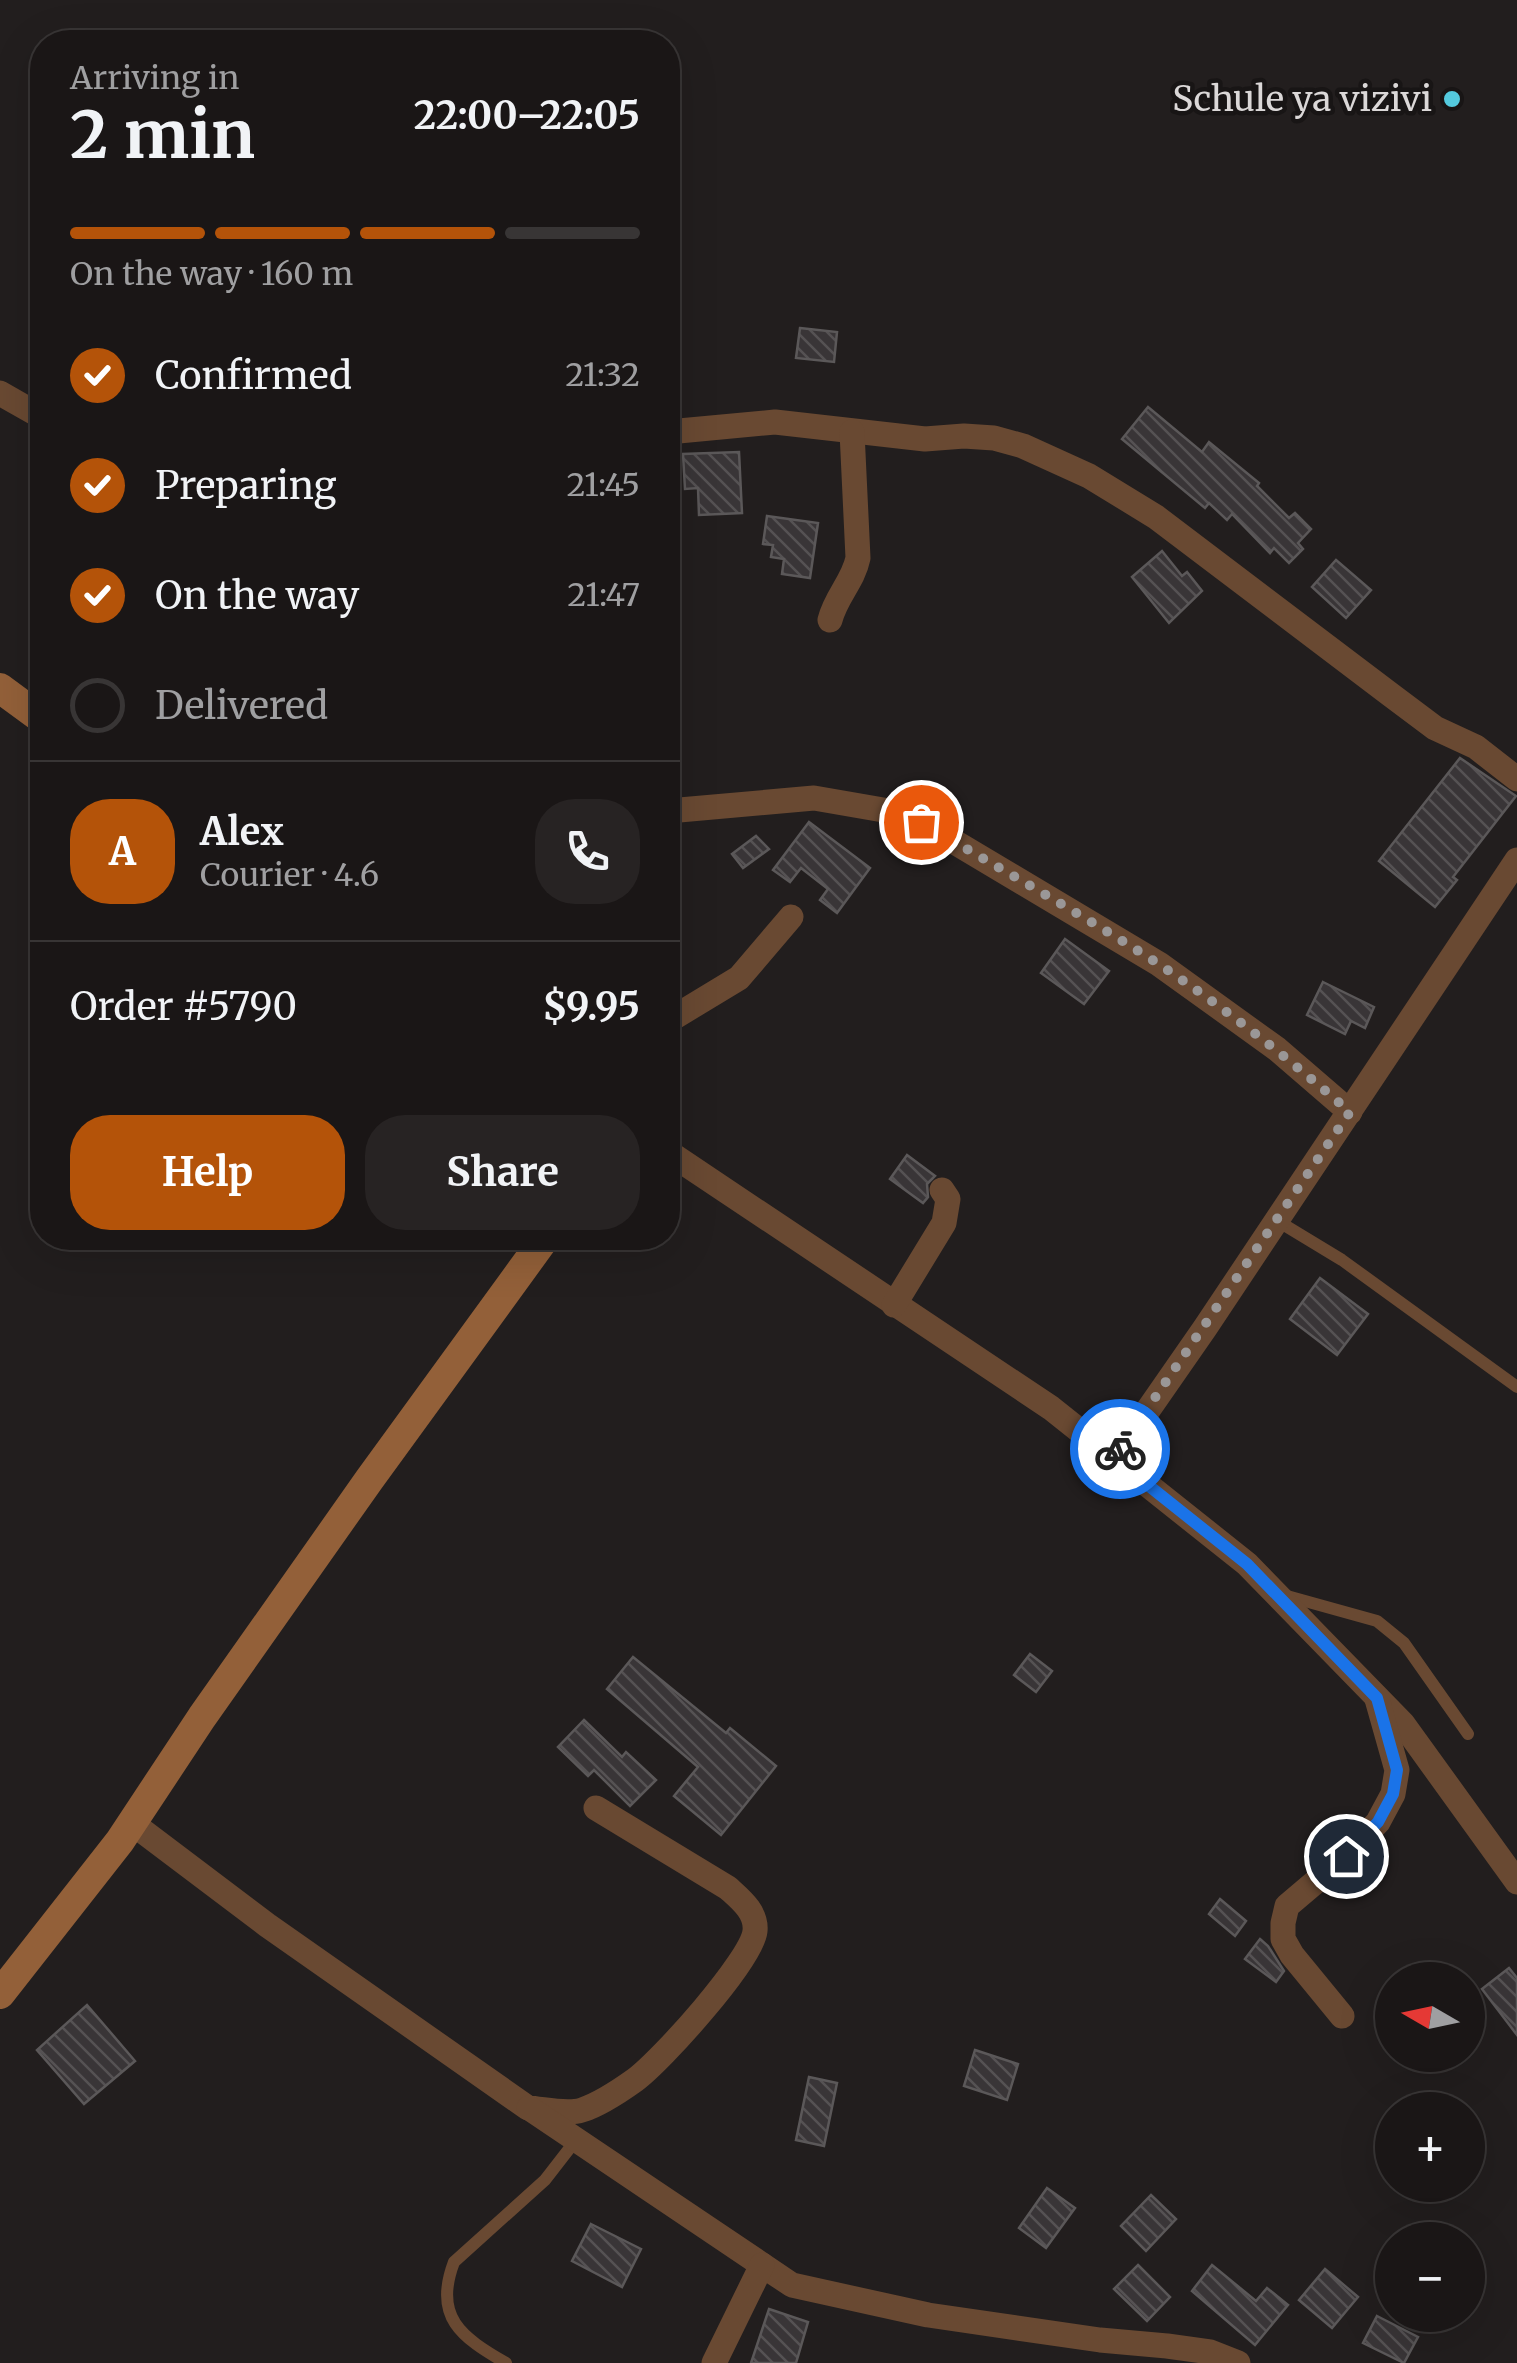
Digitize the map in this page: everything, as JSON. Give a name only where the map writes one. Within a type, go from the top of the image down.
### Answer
[{"type":"street","points":[[0,394],[30,410]]},
{"type":"street","points":[[680,431],[775,422],[925,440],[994,438],[1023,446],[1088,476],[1156,517],[1435,728],[1476,746],[1517,779]]},
{"type":"street","points":[[830,620],[838,596],[855,575],[858,558],[852,432]]},
{"type":"street","points":[[0,688],[30,710]]},
{"type":"street","points":[[680,810],[814,798],[889,811],[921,822],[1158,964],[1277,1049],[1350,1112]]},
{"type":"street","points":[[1114,1458],[1517,860]]},
{"type":"street","points":[[680,1014],[738,978],[791,918]]},
{"type":"street","points":[[680,1160],[1051,1408],[1247,1564],[1403,1724],[1517,1882]]},
{"type":"street","points":[[894,1304],[944,1223],[948,1199],[942,1190]]},
{"type":"street","points":[[0,1994],[132,1823],[380,1464],[536,1250]]},
{"type":"street","points":[[1342,2016],[1292,1955],[1283,1939],[1283,1923],[1287,1906],[1346,1856],[1378,1822],[1393,1794],[1397,1770],[1377,1698]]},
{"type":"street","points":[[528,2108],[580,2112],[636,2080],[694,2018],[742,1958],[755,1934],[746,1905],[728,1888],[596,1808]]},
{"type":"street","points":[[132,1823],[267,1925],[528,2108],[792,2285],[911,2312],[1210,2352],[1238,2363]]},
{"type":"street","points":[[714,2363],[762,2266]]},
{"type":"lane","points":[[1276,1220],[1342,1260],[1517,1387]]},
{"type":"lane","points":[[1275,1593],[1377,1621],[1404,1643],[1468,1734]]},
{"type":"lane","points":[[506,2363],[454,2325],[446,2308],[448,2278],[454,2262],[545,2180],[576,2140]]},
{"type":"building","points":[[800,328],[837,332],[834,362],[796,358]]},
{"type":"building","points":[[1148,407],[1202,452],[1209,442],[1259,483],[1257,486],[1289,518],[1295,513],[1311,529],[1298,543],[1303,549],[1289,563],[1274,548],[1270,553],[1232,514],[1227,520],[1209,503],[1205,508],[1122,439]]},
{"type":"building","points":[[739,452],[742,513],[699,515],[698,488],[685,489],[683,454]]},
{"type":"building","points":[[767,516],[818,523],[810,578],[782,574],[784,559],[771,557],[773,545],[763,544]]},
{"type":"building","points":[[1162,551],[1182,576],[1187,572],[1202,591],[1169,623],[1132,577]]},
{"type":"building","points":[[1336,560],[1371,590],[1346,618],[1312,587]]},
{"type":"building","points":[[1460,758],[1516,796],[1453,877],[1457,880],[1435,907],[1379,861]]},
{"type":"building","points":[[809,822],[870,868],[837,913],[820,900],[828,889],[801,868],[790,882],[773,870]]},
{"type":"building","points":[[756,836],[769,849],[743,868],[732,854]]},
{"type":"building","points":[[1065,939],[1109,971],[1084,1004],[1041,973]]},
{"type":"building","points":[[1323,982],[1374,1007],[1365,1028],[1351,1021],[1345,1034],[1307,1015]]},
{"type":"building","points":[[907,1155],[935,1176],[927,1184],[928,1197],[923,1203],[890,1179]]},
{"type":"building","points":[[1320,1278],[1368,1314],[1337,1355],[1290,1319]]},
{"type":"building","points":[[1030,1654],[1052,1671],[1036,1692],[1014,1675]]},
{"type":"building","points":[[633,1657],[726,1733],[730,1728],[776,1766],[721,1835],[674,1796],[698,1767],[607,1689]]},
{"type":"building","points":[[584,1720],[622,1757],[626,1752],[656,1780],[630,1806],[594,1770],[588,1776],[558,1747]]},
{"type":"building","points":[[1220,1899],[1246,1921],[1235,1936],[1209,1914]]},
{"type":"building","points":[[1260,1939],[1284,1971],[1276,1982],[1245,1959]]},
{"type":"building","points":[[1509,1968],[1517,1978],[1517,2035],[1485,1993],[1485,1987]]},
{"type":"building","points":[[87,2005],[135,2061],[84,2104],[37,2050]]},
{"type":"building","points":[[975,2050],[1018,2064],[1007,2100],[964,2086]]},
{"type":"building","points":[[809,2077],[837,2083],[824,2146],[796,2140]]},
{"type":"building","points":[[1047,2188],[1075,2208],[1046,2248],[1019,2228]]},
{"type":"building","points":[[1151,2195],[1176,2219],[1146,2251],[1121,2226]]},
{"type":"building","points":[[591,2224],[641,2249],[622,2287],[572,2261]]},
{"type":"building","points":[[1138,2265],[1170,2297],[1147,2321],[1114,2289]]},
{"type":"building","points":[[1212,2265],[1256,2301],[1267,2288],[1288,2305],[1255,2345],[1192,2291]]},
{"type":"building","points":[[1325,2269],[1358,2297],[1332,2328],[1299,2300]]},
{"type":"building","points":[[769,2309],[808,2322],[796,2363],[751,2363]]},
{"type":"building","points":[[1375,2320],[1375,2332],[1408,2332],[1418,2337],[1404,2363],[1363,2343]]},
{"type":"way so far","points":[[921,822],[1158,964],[1277,1049],[1350,1112],[1120,1449]]},
{"type":"place","name":"Schule ya vizivi","points":[[1452,99]]},
{"type":"route","points":[[1120,1449],[1114,1458],[1247,1564],[1377,1698],[1397,1770],[1393,1794],[1378,1822],[1346,1856]]}]
